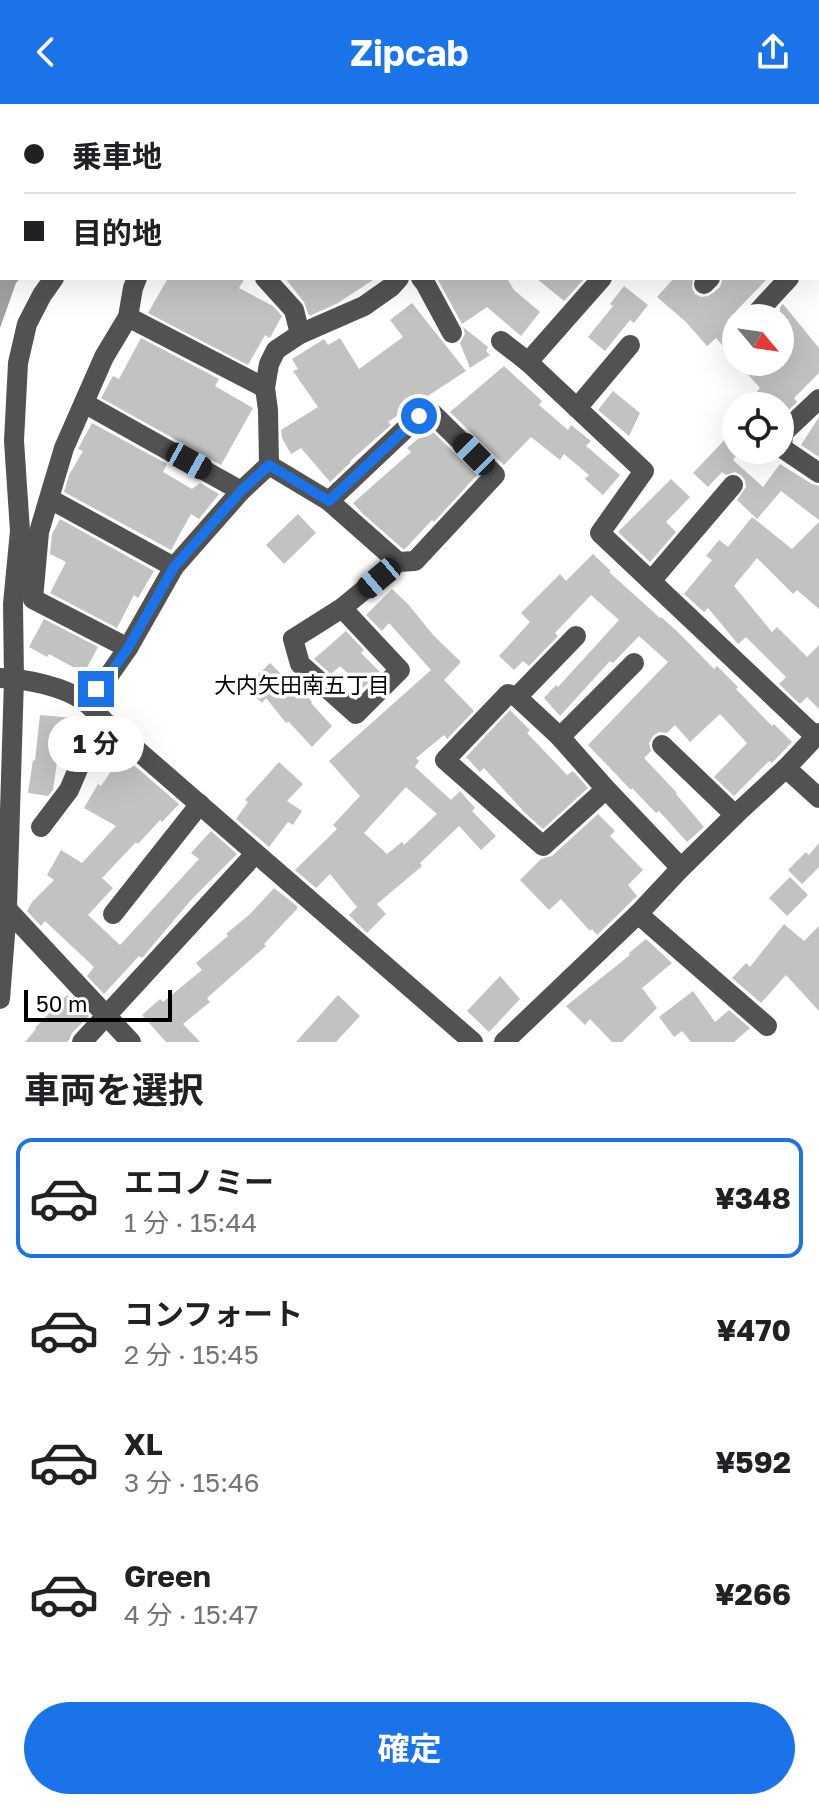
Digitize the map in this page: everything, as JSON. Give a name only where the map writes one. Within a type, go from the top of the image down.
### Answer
[{"type":"street","points":[[0,999],[7,909],[6,679],[20,531],[14,441],[18,363],[27,324],[53,280]]},
{"type":"street","points":[[128,648],[33,599],[39,532],[64,448],[104,357],[128,317],[136,280]]},
{"type":"street","points":[[267,280],[294,310],[300,334]]},
{"type":"street","points":[[84,701],[107,678],[128,648],[174,567],[241,491],[269,465],[265,388],[269,364],[276,350],[300,334],[364,306],[397,280]]},
{"type":"street","points":[[423,280],[452,333]]},
{"type":"street","points":[[528,362],[600,280]]},
{"type":"street","points":[[765,304],[787,280]]},
{"type":"street","points":[[128,317],[265,388]]},
{"type":"street","points":[[501,341],[528,362],[644,471],[600,533],[817,734],[638,914],[504,1042]]},
{"type":"street","points":[[577,408],[630,345]]},
{"type":"street","points":[[819,399],[783,433],[782,448],[819,473]]},
{"type":"street","points":[[84,403],[241,491]]},
{"type":"street","points":[[329,501],[419,416],[433,414],[495,475],[415,561],[398,562],[342,608],[293,639],[300,664],[356,714],[400,670],[342,608]]},
{"type":"street","points":[[269,465],[329,501],[398,562]]},
{"type":"street","points":[[651,581],[733,485]]},
{"type":"street","points":[[50,499],[174,567]]},
{"type":"street","points":[[517,697],[576,636]]},
{"type":"street","points":[[560,737],[634,663]]},
{"type":"street","points":[[6,679],[47,684],[84,701],[473,1042]]},
{"type":"street","points":[[606,789],[543,846],[445,760],[508,694],[517,697],[560,737],[681,868]]},
{"type":"street","points":[[41,827],[69,790],[84,755],[107,724]]},
{"type":"street","points":[[662,745],[735,815]]},
{"type":"street","points":[[786,768],[819,798]]},
{"type":"street","points":[[113,914],[200,804]]},
{"type":"street","points":[[82,1042],[255,854]]},
{"type":"street","points":[[7,909],[131,1042]]},
{"type":"street","points":[[638,914],[767,1026]]},
{"type":"shaded area","points":[[0,280],[18,280],[16,283],[0,328]]},
{"type":"building","points":[[167,280],[244,280],[239,288],[273,306],[282,316],[270,338],[265,335],[248,365],[148,313]]},
{"type":"building","points":[[287,280],[373,280],[338,303],[309,316],[304,302]]},
{"type":"building","points":[[438,280],[508,280],[514,290],[540,312],[521,336],[487,307],[462,324]]},
{"type":"building","points":[[538,280],[583,280],[564,301]]},
{"type":"building","points":[[672,280],[693,280],[692,288],[701,297],[720,287],[722,280],[766,280],[743,304],[722,304],[722,345],[716,338],[707,346],[686,322],[657,297]]},
{"type":"building","points":[[624,286],[648,305],[634,323],[630,320],[605,351],[588,337],[613,306],[610,304]]},
{"type":"building","points":[[412,303],[466,371],[388,422],[391,425],[330,482],[301,448],[291,454],[282,438],[281,430],[318,407],[293,371],[298,369],[292,359],[324,339],[328,345],[340,338],[359,369],[403,337],[390,320]]},
{"type":"building","points":[[794,317],[819,348],[819,373],[794,398],[794,392],[758,392],[760,388],[749,376],[794,376]]},
{"type":"building","points":[[463,327],[488,347],[486,351],[490,355],[470,368],[460,343],[465,334]]},
{"type":"building","points":[[141,338],[219,379],[215,386],[253,408],[221,465],[101,398],[113,376],[119,379]]},
{"type":"building","points":[[504,366],[542,401],[539,405],[568,430],[571,425],[591,441],[586,446],[620,475],[603,495],[585,479],[589,475],[564,454],[560,460],[531,437],[504,465],[450,412]]},
{"type":"building","points":[[613,391],[640,413],[629,436],[598,410]]},
{"type":"building","points":[[819,417],[819,457],[801,445]]},
{"type":"building","points":[[92,423],[167,464],[163,472],[192,489],[200,483],[219,494],[199,519],[191,514],[171,550],[64,492],[69,475],[83,451],[78,449]]},
{"type":"building","points":[[430,429],[477,475],[434,522],[432,520],[403,549],[353,503],[411,452],[407,448]]},
{"type":"building","points":[[722,443],[722,464],[737,464],[763,487],[780,464],[819,486],[819,520],[781,491],[757,519],[737,500],[746,487],[741,475],[722,472],[708,487],[693,473]]},
{"type":"building","points":[[671,479],[690,497],[666,522],[676,532],[650,562],[618,532]]},
{"type":"building","points":[[298,514],[316,533],[284,564],[266,545]]},
{"type":"building","points":[[752,517],[792,549],[819,522],[819,609],[797,590],[793,594],[757,558],[734,586],[772,632],[777,627],[807,657],[819,645],[819,709],[807,697],[800,704],[779,684],[786,677],[746,637],[738,644],[708,608],[704,612],[684,594],[712,560],[706,556],[719,540],[728,547]]},
{"type":"building","points":[[60,519],[154,571],[138,598],[134,595],[117,628],[50,593],[66,562],[50,554],[52,534]]},
{"type":"building","points":[[593,554],[714,669],[717,666],[772,726],[774,724],[792,742],[734,796],[714,777],[747,743],[720,714],[690,742],[675,725],[667,733],[659,732],[653,736],[649,743],[651,751],[644,758],[704,827],[687,842],[659,811],[656,813],[631,790],[588,745],[668,662],[639,636],[613,663],[610,661],[560,716],[544,698],[556,685],[558,687],[619,620],[591,595],[529,666],[523,661],[514,670],[499,656],[530,622],[521,613],[560,574],[566,581]]},
{"type":"building","points":[[392,589],[461,662],[444,680],[474,711],[447,739],[444,735],[416,758],[419,761],[415,767],[451,800],[460,791],[475,808],[472,811],[496,836],[481,850],[459,826],[420,863],[422,866],[377,904],[386,914],[367,933],[349,915],[357,907],[330,874],[316,888],[295,870],[337,829],[333,825],[360,796],[329,761],[431,670],[389,623],[382,631],[366,615]],"holes":[[[406,787],[437,814],[404,845],[402,842],[387,854],[364,833]]]},
{"type":"building","points":[[44,619],[98,647],[84,673],[29,647]]},
{"type":"building","points":[[346,631],[364,650],[361,653],[380,672],[363,688],[340,666],[331,674],[314,659]]},
{"type":"building","points":[[270,663],[296,689],[299,686],[332,726],[312,747],[289,722],[286,723],[266,698],[262,703],[246,687]]},
{"type":"building","points":[[510,710],[567,775],[573,771],[588,788],[543,829],[484,768],[480,772],[466,757]]},
{"type":"building","points":[[40,715],[73,718],[69,749],[59,748],[53,790],[48,796],[28,793]]},
{"type":"building","points":[[122,755],[179,804],[102,878],[113,888],[88,915],[120,945],[199,859],[191,853],[211,831],[237,854],[191,900],[142,958],[139,956],[104,994],[87,976],[94,967],[45,921],[41,926],[27,911],[54,880],[47,875],[61,850],[82,863],[116,826],[84,808],[98,784],[101,786]]},
{"type":"building","points":[[279,762],[303,784],[287,801],[302,811],[293,825],[288,822],[269,847],[236,819],[248,802],[245,800]]},
{"type":"building","points":[[598,814],[615,831],[610,836],[643,870],[628,885],[637,896],[597,935],[561,899],[549,910],[520,880],[541,859],[552,856]]},
{"type":"building","points":[[819,843],[819,867],[802,884],[788,870],[806,852],[809,855]]},
{"type":"building","points":[[790,877],[808,895],[787,916],[769,898]]},
{"type":"building","points":[[274,888],[297,909],[264,944],[266,946],[207,998],[210,1002],[183,1024],[200,1042],[166,1042],[142,1015],[202,970],[196,963],[228,936],[226,934]]},
{"type":"building","points":[[784,924],[804,941],[819,926],[819,1011],[786,975],[761,1003],[732,978],[746,963],[750,967]]},
{"type":"building","points":[[646,939],[672,963],[642,988],[657,1008],[622,1042],[612,1042],[590,1019],[585,1025],[566,1006]]},
{"type":"building","points":[[500,976],[520,999],[489,1032],[467,1011]]},
{"type":"building","points":[[693,991],[715,1022],[729,1010],[750,1028],[734,1042],[691,1042],[682,1031],[674,1037],[659,1017]]},
{"type":"building","points":[[67,995],[89,1016],[69,1040],[25,1042],[35,1028]]},
{"type":"building","points":[[338,995],[360,1016],[336,1042],[296,1042]]},
{"type":"district","name":"大内矢田南五丁目","points":[[302,684]]},
{"type":"route","points":[[96,689],[128,648],[174,567],[241,491],[269,465],[329,501],[419,416]]}]
